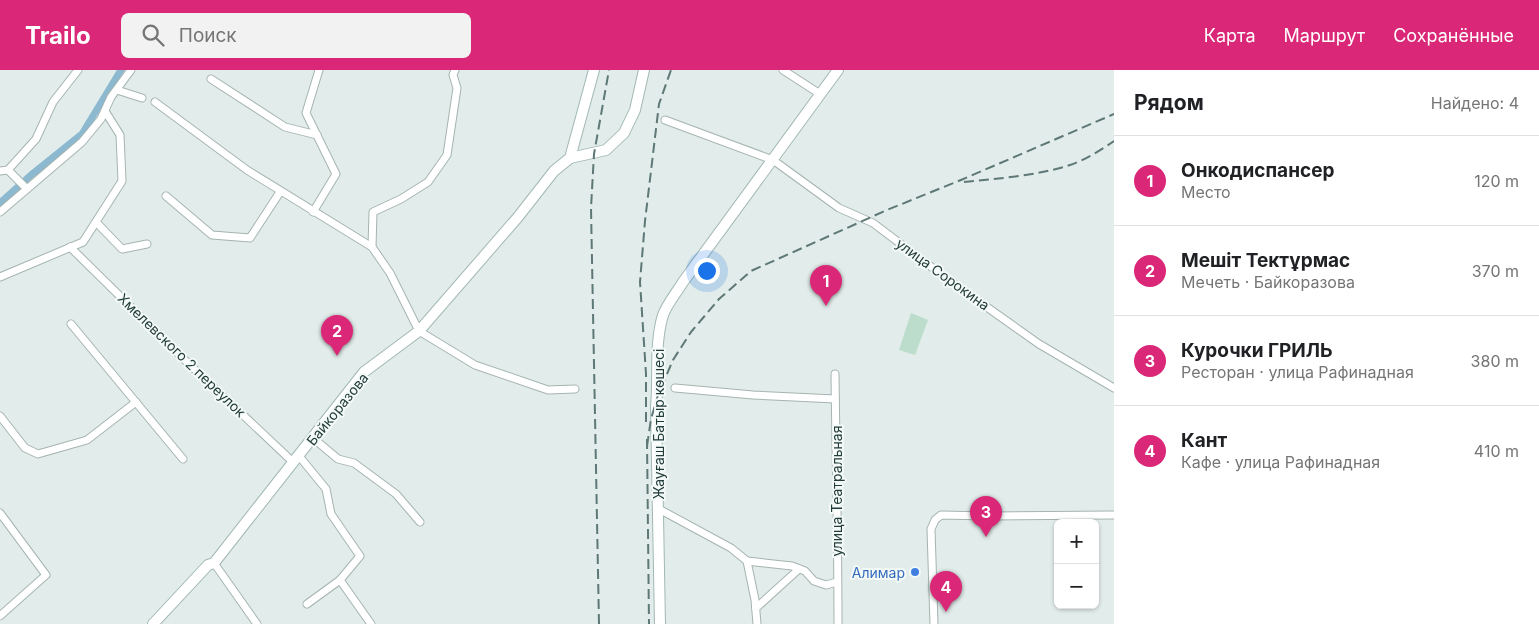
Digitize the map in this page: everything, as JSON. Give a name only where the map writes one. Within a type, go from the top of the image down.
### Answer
[{"type":"street","points":[[27,189],[6,171],[36,139],[53,102],[78,70]]},
{"type":"street","points":[[0,212],[82,142],[101,119],[116,90],[131,70]]},
{"type":"street","points":[[314,212],[336,174],[306,113],[319,70]]},
{"type":"street","points":[[372,247],[373,212],[402,199],[428,182],[447,155],[457,88],[452,75],[455,70]]},
{"type":"street","points":[[570,158],[594,70]]},
{"type":"street","name":"Байкоразова","points":[[153,624],[208,565],[214,563],[364,372],[419,331],[518,217],[554,171],[570,158],[606,150],[624,134],[635,110],[644,70]]},
{"type":"street","points":[[784,70],[820,94]]},
{"type":"street","name":"Жауғаш Батыр көшесі","points":[[660,624],[656,407],[658,385],[657,348],[664,313],[683,282],[838,70]]},
{"type":"street","points":[[211,79],[285,127],[317,135]]},
{"type":"street","points":[[116,90],[142,98]]},
{"type":"street","points":[[155,102],[247,170],[372,247],[390,273],[419,331],[475,365],[548,390],[575,389]]},
{"type":"street","points":[[0,278],[83,242],[122,182],[120,135],[105,111]]},
{"type":"street","name":"улица Сорокина","points":[[664,120],[773,160],[839,208],[873,223],[950,281],[1039,344],[1114,388]]},
{"type":"street","points":[[166,196],[212,235],[250,238],[280,192]]},
{"type":"street","points":[[96,222],[122,249],[147,244]]},
{"type":"street","name":"Хмелевского 2 переулок","points":[[70,247],[190,365],[296,459],[326,489],[331,514],[360,556],[340,580]]},
{"type":"street","points":[[71,324],[183,459]]},
{"type":"street","name":"улица Театральная","points":[[835,374],[838,497],[836,582],[838,624]]},
{"type":"street","points":[[675,388],[753,395],[835,399]]},
{"type":"street","points":[[0,416],[25,448],[38,454],[87,440],[136,402]]},
{"type":"street","points":[[313,438],[338,459],[354,464],[396,494],[420,522]]},
{"type":"street","points":[[657,508],[731,548],[747,561],[792,566],[805,571],[814,581],[826,585],[836,582]]},
{"type":"street","points":[[0,513],[46,574],[0,616]]},
{"type":"street","points":[[934,624],[931,528],[935,520],[941,515],[1114,515]]},
{"type":"street","points":[[747,561],[756,608],[757,624]]},
{"type":"street","points":[[214,563],[257,624]]},
{"type":"street","points":[[756,608],[799,569]]},
{"type":"street","points":[[307,604],[340,580],[371,624]]},
{"type":"green space","points":[[911,313],[928,320],[915,355],[899,350]]},
{"type":"waterway","points":[[0,203],[82,134],[121,70]]},
{"type":"railway","points":[[599,624],[591,208],[594,154],[609,70]]},
{"type":"railway","points":[[646,422],[646,374],[640,282],[645,221],[659,104],[671,70]]},
{"type":"railway","points":[[647,446],[651,419],[658,395],[673,360],[691,332],[719,299],[751,271],[887,210],[1114,114]]},
{"type":"railway","points":[[964,182],[1018,176],[1070,165],[1114,141]]},
{"type":"railway","points":[[647,439],[649,624]]},
{"type":"place","name":"Онкодиспансер","points":[[826,306]]},
{"type":"place","name":"Мешіт Тектұрмас","points":[[337,356]]},
{"type":"place","name":"Курочки ГРИЛЬ","points":[[986,537]]},
{"type":"place","name":"Алимар","points":[[915,572]]},
{"type":"place","name":"Кант","points":[[946,612]]}]
